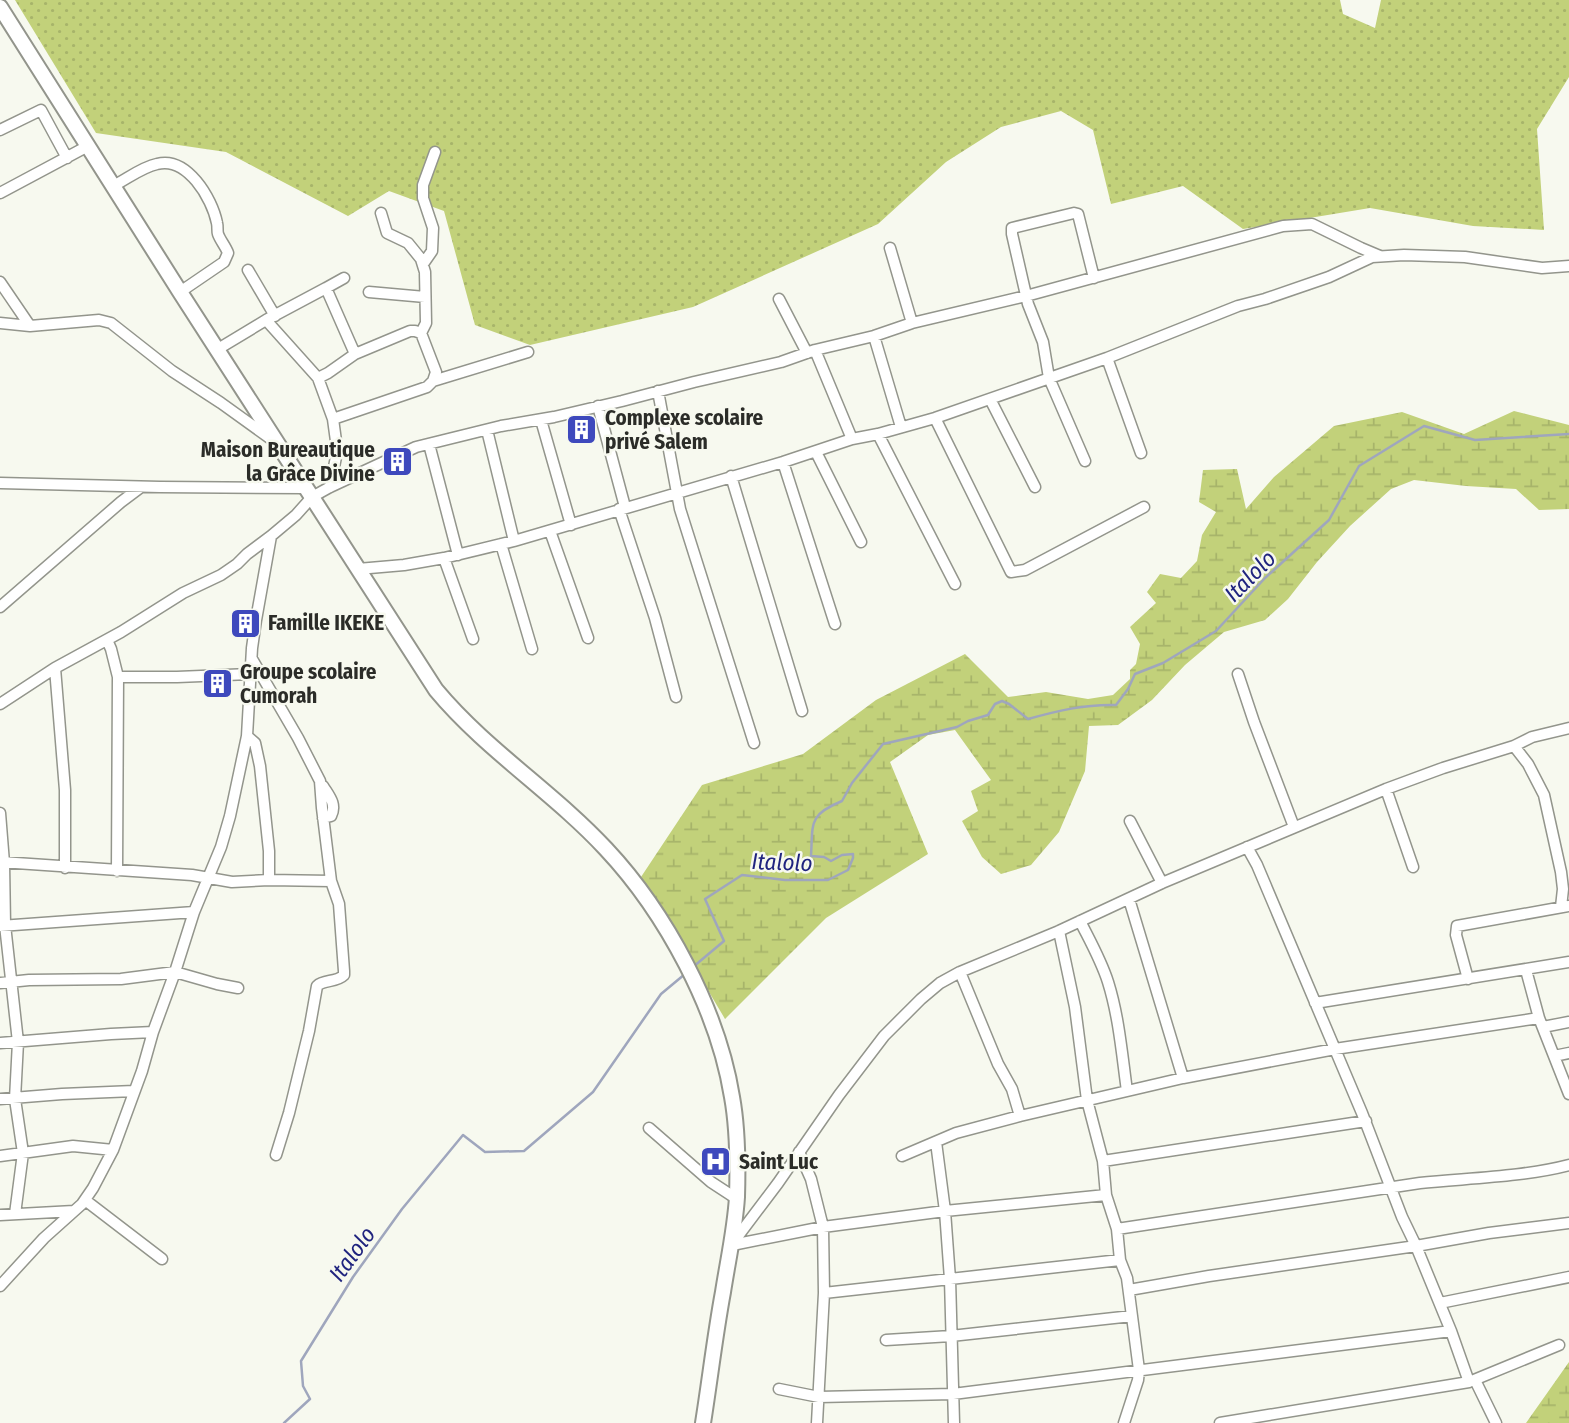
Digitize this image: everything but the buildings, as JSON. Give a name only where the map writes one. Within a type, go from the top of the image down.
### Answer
[{"type":"highway","points":[[0,7],[436,690],[473,730],[605,848],[645,896],[685,961],[722,1051],[736,1129],[737,1199],[732,1245],[722,1293],[703,1423]]},
{"type":"street","points":[[0,130],[41,110],[67,158]]},
{"type":"street","points":[[0,192],[88,146]]},
{"type":"street","points":[[423,264],[432,251],[433,228],[423,198],[423,185],[435,152]]},
{"type":"street","points":[[113,186],[155,164],[167,162],[179,165],[198,184],[209,202],[218,223],[218,235],[228,253],[224,262],[180,292]]},
{"type":"street","points":[[333,419],[427,387],[436,372],[421,333],[426,323],[423,264],[408,243],[387,233],[381,213]]},
{"type":"street","points":[[1085,461],[1049,377],[1043,342],[1026,296],[1012,228],[1078,214],[1094,278]]},
{"type":"street","points":[[0,483],[308,492],[330,487],[405,452],[429,444],[781,362],[912,323],[1026,296],[1283,226],[1312,223],[1380,256]]},
{"type":"street","points":[[890,248],[912,323]]},
{"type":"street","points":[[358,569],[444,558],[514,541],[852,439],[935,418],[1107,358],[1238,306],[1329,277],[1367,259],[1404,255],[1465,257],[1542,268],[1569,267]]},
{"type":"street","points":[[248,270],[270,318],[318,379],[333,419],[336,440],[336,457],[330,487]]},
{"type":"street","points":[[218,349],[344,278]]},
{"type":"street","points":[[0,282],[30,326]]},
{"type":"street","points":[[326,288],[355,354]]},
{"type":"street","points":[[369,292],[425,296]]},
{"type":"street","points":[[779,299],[811,352],[852,439]]},
{"type":"street","points":[[0,323],[30,326],[99,320],[111,323],[172,371],[277,444]]},
{"type":"street","points":[[318,379],[355,354],[410,331],[421,333]]},
{"type":"street","points":[[874,336],[901,427]]},
{"type":"street","points":[[433,381],[528,352]]},
{"type":"street","points":[[1107,358],[1141,453]]},
{"type":"street","points":[[658,391],[676,492],[754,743]]},
{"type":"street","points":[[990,399],[1035,487]]},
{"type":"street","points":[[598,406],[622,508],[676,697]]},
{"type":"street","points":[[935,418],[1011,572],[1025,570],[1144,507]]},
{"type":"street","points":[[541,420],[571,525]]},
{"type":"street","points":[[487,430],[514,541]]},
{"type":"street","points":[[878,434],[955,584]]},
{"type":"street","points":[[429,444],[458,555]]},
{"type":"street","points":[[816,452],[861,542]]},
{"type":"street","points":[[783,462],[835,624]]},
{"type":"street","points":[[731,476],[802,711]]},
{"type":"street","points":[[0,607],[141,487]]},
{"type":"street","points":[[0,704],[55,667],[107,640],[183,593],[221,575],[237,564],[296,515],[308,492]]},
{"type":"street","points":[[550,531],[588,638]]},
{"type":"street","points":[[1,1283],[85,1200],[113,1150],[146,1060],[194,912],[227,828],[247,736],[256,620],[271,536]]},
{"type":"street","points":[[501,544],[532,649]]},
{"type":"street","points":[[444,558],[473,639]]},
{"type":"street","points":[[107,640],[118,677],[117,871]]},
{"type":"street","points":[[252,659],[320,781],[331,881],[339,904],[344,975],[340,979],[317,986],[289,1114],[276,1155]]},
{"type":"street","points":[[55,667],[65,790],[65,868]]},
{"type":"street","points":[[118,677],[250,674]]},
{"type":"street","points":[[1238,674],[1294,827]]},
{"type":"street","points":[[1552,732],[1569,719]]},
{"type":"street","points":[[732,1245],[884,1036],[940,983],[960,972],[1059,932],[1162,883],[1386,789],[1514,746],[1532,737],[1569,727]]},
{"type":"street","points":[[247,736],[255,743],[260,766],[269,851],[269,880]]},
{"type":"street","points":[[1468,979],[1456,935],[1457,926],[1565,907],[1561,872],[1544,795],[1528,764],[1514,746]]},
{"type":"street","points":[[1386,789],[1413,867]]},
{"type":"street","points":[[0,813],[2,925],[12,982],[18,1042],[15,1099],[23,1153],[15,1214]]},
{"type":"street","points":[[1130,821],[1162,883]]},
{"type":"street","points":[[1247,847],[1366,1121],[1402,1217],[1472,1381],[1496,1423]]},
{"type":"street","points":[[2,862],[192,875],[232,882],[331,881]]},
{"type":"street","points":[[1129,899],[1183,1078]]},
{"type":"street","points":[[2,925],[194,912]]},
{"type":"street","points":[[1080,921],[1099,959],[1114,1003],[1128,1091]]},
{"type":"street","points":[[1059,932],[1075,1007],[1087,1100],[1103,1161],[1106,1195],[1117,1229],[1120,1260],[1129,1290],[1139,1370],[1124,1423]]},
{"type":"street","points":[[1315,1003],[1569,962]]},
{"type":"street","points":[[1526,970],[1541,1023],[1569,1094]]},
{"type":"street","points":[[0,984],[29,980],[121,979],[175,972],[238,988]]},
{"type":"street","points":[[960,972],[998,1064],[1012,1089],[1020,1116]]},
{"type":"street","points":[[902,1156],[956,1133],[1183,1078],[1335,1049],[1541,1023],[1569,1022]]},
{"type":"street","points":[[0,1043],[153,1032]]},
{"type":"street","points":[[1554,1056],[1569,1053]]},
{"type":"street","points":[[0,1099],[134,1091]]},
{"type":"street","points":[[1103,1161],[1366,1121]]},
{"type":"street","points":[[649,1128],[711,1182],[737,1199]]},
{"type":"street","points":[[936,1142],[950,1279],[954,1423]]},
{"type":"street","points":[[0,1156],[73,1146],[113,1150]]},
{"type":"street","points":[[799,1152],[811,1179],[823,1227],[824,1293],[817,1423]]},
{"type":"street","points":[[1117,1229],[1390,1187],[1569,1166]]},
{"type":"street","points":[[732,1245],[823,1227],[945,1211],[1106,1195]]},
{"type":"street","points":[[85,1200],[162,1259]]},
{"type":"street","points":[[0,1215],[74,1211]]},
{"type":"street","points":[[1129,1290],[1489,1233],[1569,1223]]},
{"type":"street","points":[[824,1293],[1120,1260]]},
{"type":"street","points":[[1440,1303],[1569,1278]]},
{"type":"street","points":[[886,1340],[951,1336],[1132,1316]]},
{"type":"street","points":[[779,1389],[819,1396],[953,1394],[1451,1331]]},
{"type":"street","points":[[1220,1423],[1472,1381],[1559,1345]]},
{"type":"green space","points":[[15,0],[1340,0],[1343,14],[1375,28],[1381,0],[1569,0],[1569,77],[1537,129],[1544,230],[1473,226],[1370,208],[1243,229],[1183,186],[1111,204],[1093,130],[1061,111],[1001,127],[946,162],[878,224],[693,307],[530,345],[475,325],[444,211],[389,191],[348,216],[226,152],[96,133]]},
{"type":"green space","points":[[1514,411],[1569,425],[1569,509],[1539,510],[1516,489],[1414,480],[1391,489],[1350,526],[1288,599],[1265,620],[1224,632],[1185,665],[1152,700],[1118,725],[1089,726],[1085,771],[1059,832],[1031,865],[1001,874],[982,857],[962,821],[978,811],[971,791],[991,780],[955,730],[928,735],[890,762],[928,854],[826,918],[725,1019],[641,877],[702,785],[803,754],[876,700],[965,654],[1008,697],[1046,692],[1088,699],[1113,695],[1130,679],[1130,670],[1136,664],[1140,644],[1130,627],[1156,603],[1147,592],[1160,574],[1181,578],[1197,561],[1202,535],[1216,512],[1199,502],[1203,470],[1237,469],[1246,509],[1274,477],[1334,426],[1402,412],[1464,434]]},
{"type":"green space","points":[[1569,1362],[1569,1423],[1526,1423]]},
{"type":"waterway","name":"Italolo","points":[[693,967],[724,941],[705,899],[742,875],[785,880],[828,880],[848,870],[853,854],[842,855],[831,861],[824,857],[811,856],[813,828],[823,811],[842,801],[852,783],[883,744],[957,727],[988,715],[995,704],[1002,701],[1028,719],[1082,707],[1116,705],[1135,674],[1163,663],[1216,631],[1265,578],[1329,520],[1359,466],[1424,426],[1475,440],[1569,434]]},
{"type":"waterway","name":"Italolo","points":[[284,1423],[310,1399],[303,1386],[301,1361],[353,1277],[402,1209],[463,1135],[485,1152],[524,1151],[593,1092],[661,994],[685,974]]},
{"type":"place","name":"Complexe scolaire privé Salem","points":[[582,430]]},
{"type":"place","name":"Maison Bureautique la Grâce Divine","points":[[398,462]]},
{"type":"place","name":"Famille IKEKE","points":[[245,623]]},
{"type":"place","name":"Groupe scolaire Cumorah","points":[[217,684]]},
{"type":"place","name":"Saint Luc","points":[[716,1162]]}]
